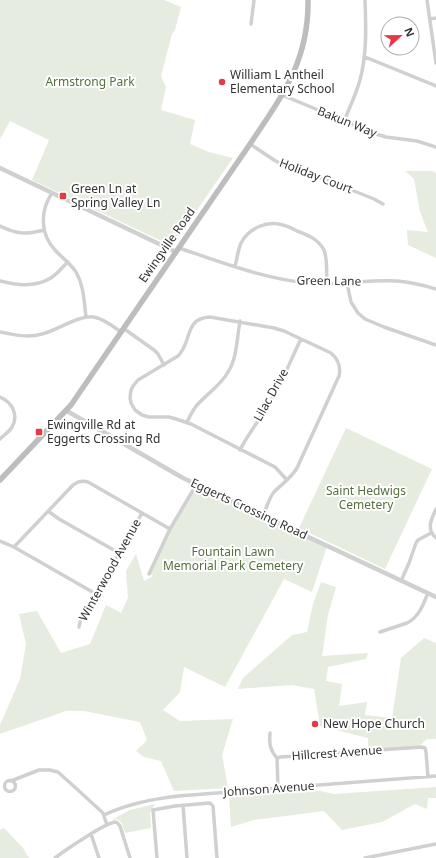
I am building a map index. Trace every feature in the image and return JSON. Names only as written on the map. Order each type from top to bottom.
[{"type":"main road","name":"Ewingville Road","points":[[0,480],[67,411],[282,96],[294,74],[302,50],[306,30],[308,0]]},
{"type":"street","points":[[251,24],[254,0]]},
{"type":"street","points":[[344,121],[358,87],[363,69],[366,44],[365,0]]},
{"type":"street","points":[[427,0],[436,63]]},
{"type":"street","points":[[430,19],[436,18]]},
{"type":"street","points":[[365,57],[436,86]]},
{"type":"street","name":"Bakun Way","points":[[282,96],[376,134],[386,137],[417,141],[436,147]]},
{"type":"street","name":"Holiday Court","points":[[250,144],[283,165],[339,185],[383,204]]},
{"type":"street","name":"Green Lane","points":[[0,168],[177,250],[266,276],[310,283],[327,284],[397,281],[419,284],[436,289]]},
{"type":"street","points":[[52,193],[44,209],[44,230],[52,246],[68,262],[76,273],[81,286],[86,317]]},
{"type":"street","points":[[235,266],[239,248],[243,239],[251,231],[261,225],[277,223],[310,236],[317,241],[323,249],[326,259],[327,284]]},
{"type":"street","points":[[0,226],[11,231],[24,234],[44,230]]},
{"type":"street","points":[[0,281],[28,284],[44,281],[54,276],[68,262]]},
{"type":"street","points":[[347,283],[351,302],[365,319],[436,345]]},
{"type":"street","points":[[263,516],[272,496],[294,473],[297,468],[339,376],[339,363],[330,353],[274,328],[240,321],[210,317],[201,318],[191,326],[181,354],[138,380],[133,386],[130,398],[131,403],[138,413],[147,416],[169,417],[187,422],[275,468],[287,480]]},
{"type":"street","points":[[0,332],[19,336],[34,336],[48,333],[82,318],[99,318],[154,350],[164,365]]},
{"type":"street","points":[[187,422],[198,404],[228,372],[233,360],[240,321]]},
{"type":"street","name":"Lilac Drive","points":[[240,450],[246,437],[275,394],[300,339]]},
{"type":"street","points":[[0,397],[10,404],[15,416],[14,424],[0,439]]},
{"type":"street","name":"Eggerts Crossing Road","points":[[67,411],[169,471],[196,485],[436,597]]},
{"type":"street","points":[[14,547],[73,485],[82,481],[88,482],[170,529]]},
{"type":"street","points":[[149,574],[170,529],[196,485]]},
{"type":"street","points":[[436,509],[430,523],[432,533],[436,538]]},
{"type":"street","points":[[48,511],[59,519],[119,553]]},
{"type":"street","name":"Winterwood Avenue","points":[[79,627],[80,622],[142,513]]},
{"type":"street","points":[[401,581],[416,543],[418,540],[432,533]]},
{"type":"street","points":[[0,541],[14,547],[96,594]]},
{"type":"street","points":[[380,632],[411,621],[418,614],[428,593]]},
{"type":"street","name":"Hillcrest Avenue","points":[[270,733],[271,747],[277,758],[421,747],[425,748],[428,777]]},
{"type":"street","points":[[277,758],[278,788]]},
{"type":"street","points":[[11,781],[39,770],[50,770],[61,774],[103,812],[107,825]]},
{"type":"street","name":"Johnson Avenue","points":[[104,815],[156,798],[436,776]]},
{"type":"street","points":[[157,858],[153,810],[183,805],[210,803],[212,805],[217,858]]},
{"type":"street","points":[[183,805],[187,858]]},
{"type":"street","points":[[55,858],[91,834],[115,822],[120,826],[130,858]]},
{"type":"street","points":[[91,834],[99,858]]},
{"type":"street","points":[[365,858],[436,844]]},
{"type":"green space","name":"Armstrong Park","points":[[0,0],[164,0],[181,7],[161,76],[166,87],[161,110],[195,120],[190,144],[209,152],[233,158],[174,243],[168,244],[32,180],[49,140],[10,121],[0,139]]},
{"type":"green space","points":[[405,171],[432,171],[436,173],[436,258],[408,245],[407,230],[428,232],[420,212],[414,179]]},
{"type":"green space","name":"Saint Hedwigs Cemetery","points":[[346,428],[432,469],[385,569],[299,528]]},
{"type":"green space","name":"Fountain Lawn Memorial Park Cemetery","points":[[196,485],[327,546],[312,592],[284,579],[225,687],[184,667],[180,692],[163,710],[180,721],[233,719],[222,755],[228,788],[174,791],[161,761],[144,757],[136,751],[147,740],[140,722],[84,711],[66,711],[0,734],[0,725],[20,679],[26,644],[19,614],[37,611],[61,653],[90,644],[106,605],[121,613],[128,598],[126,571],[136,554],[144,581],[153,576],[149,574],[170,529]]},
{"type":"green space","points":[[321,582],[336,587],[328,615],[322,656],[368,653],[366,659],[328,667],[326,681],[342,684],[339,706],[367,702],[365,715],[392,718],[401,658],[424,638],[436,643],[436,739],[427,739],[416,749],[368,751],[368,738],[320,726],[314,689],[292,685],[238,689],[243,678],[292,635],[307,632],[313,604]]},
{"type":"green space","points":[[436,787],[436,798],[428,798],[427,809],[415,804],[382,822],[342,830],[324,811],[254,820],[231,827],[229,796],[320,791],[334,794]]},
{"type":"green space","points":[[155,804],[150,813],[151,828],[125,833],[122,823],[116,819],[111,820],[130,810]]},
{"type":"green space","points":[[4,828],[23,848],[29,858],[0,858],[0,830]]},
{"type":"place","name":"William L Antheil Elementary School","points":[[222,82]]},
{"type":"place","name":"Green Ln at Spring Valley Ln","points":[[63,196]]},
{"type":"place","name":"Ewingville Rd at Eggerts Crossing Rd","points":[[39,432]]},
{"type":"place","name":"New Hope Church","points":[[315,724]]}]
